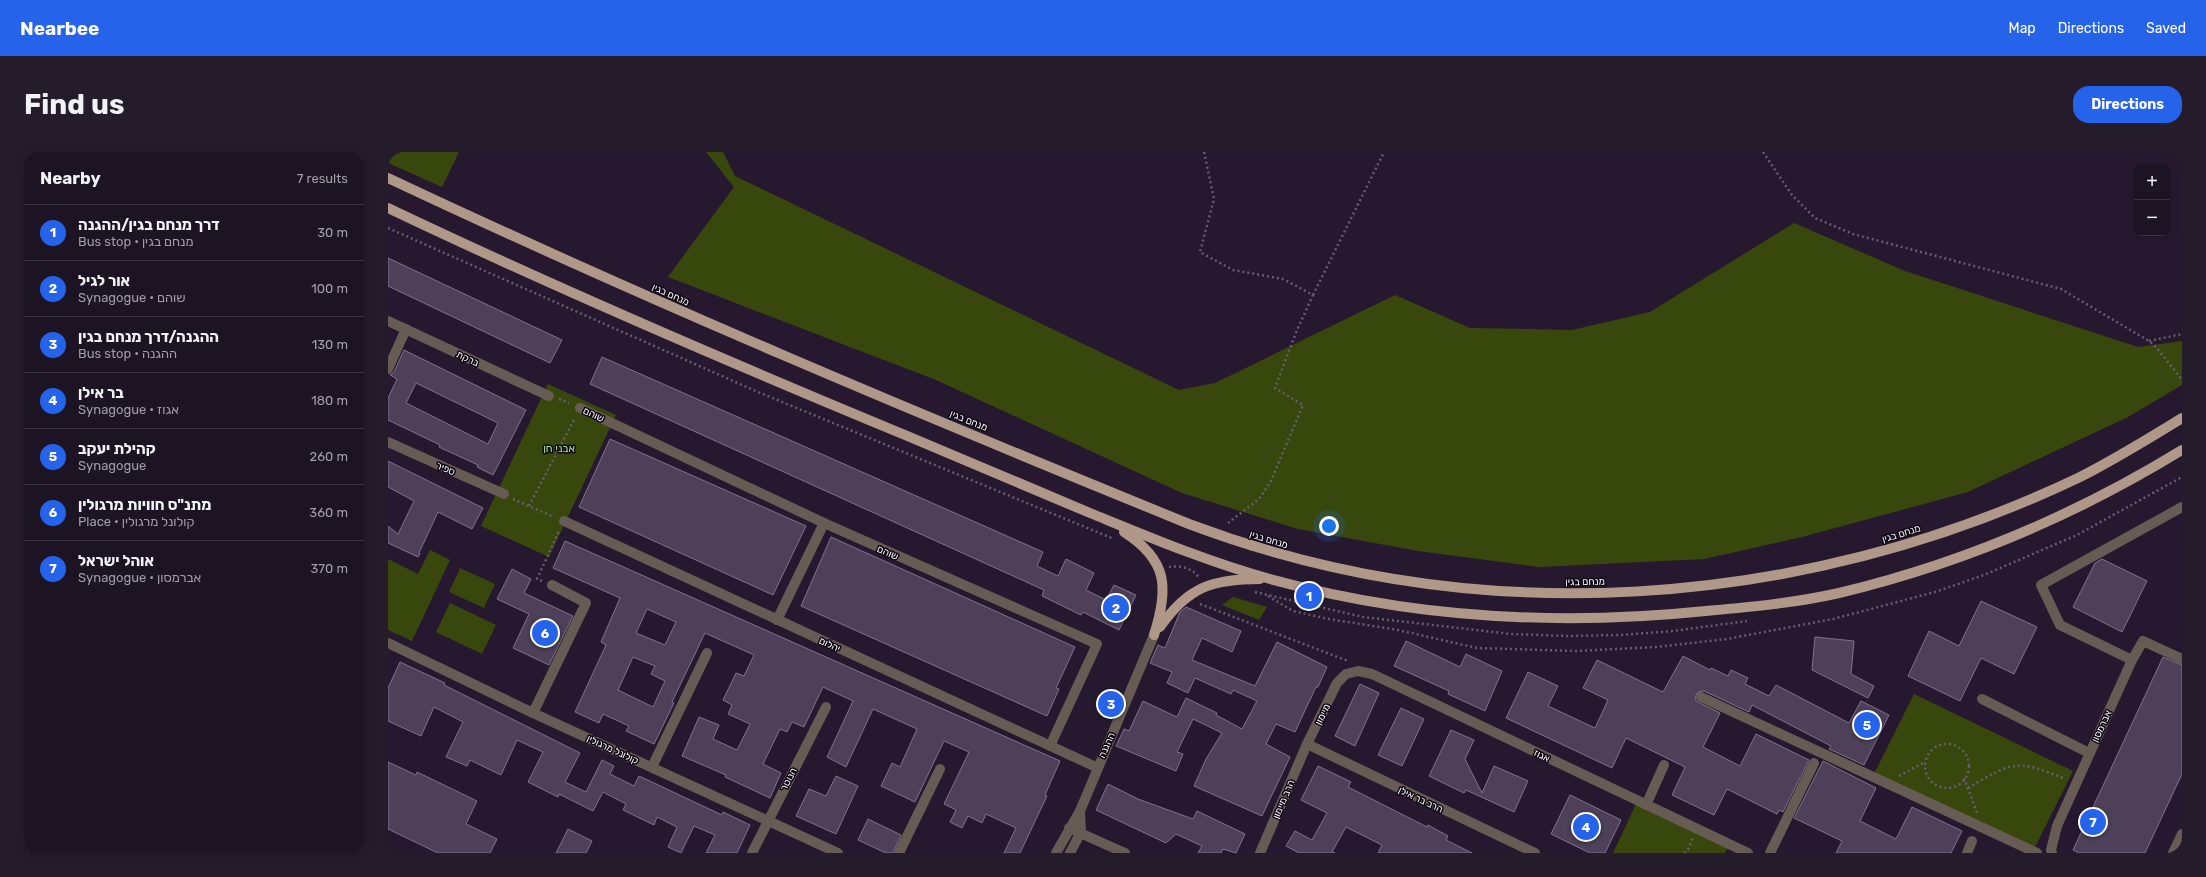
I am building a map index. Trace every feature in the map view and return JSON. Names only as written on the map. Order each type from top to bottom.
[{"type":"main road","name":"מנחם בגין","points":[[388,178],[490,226],[771,352],[1215,534],[1294,558],[1353,572],[1394,579],[1502,591],[1548,594],[1628,592],[1728,583],[1786,574],[1909,544],[1954,528],[2078,478],[2114,460],[2182,418]]},
{"type":"main road","points":[[388,208],[665,335],[1195,556],[1271,579],[1368,601],[1507,618],[1559,620],[1640,618],[1786,602],[1835,593],[1886,580],[1973,551],[2087,504],[2182,450]]},
{"type":"main road","points":[[1100,517],[1143,545],[1151,554],[1159,569],[1162,580],[1162,608],[1154,635]]},
{"type":"main road","points":[[1154,635],[1171,611],[1184,598],[1205,586],[1246,579],[1271,579]]},
{"type":"street","name":"ברקת","points":[[388,321],[549,396]]},
{"type":"street","points":[[388,369],[406,329]]},
{"type":"street","name":"שוהם","points":[[580,408],[824,524],[1097,644],[1050,746]]},
{"type":"street","name":"ספיר","points":[[388,442],[504,494]]},
{"type":"street","points":[[2132,660],[2060,625],[2041,585],[2182,507]]},
{"type":"street","name":"יהלום","points":[[564,521],[1096,767]]},
{"type":"street","points":[[777,620],[824,524]]},
{"type":"street","points":[[533,713],[586,603],[552,586]]},
{"type":"street","name":"ההגנה","points":[[1056,853],[1080,810],[1096,767],[1154,635]]},
{"type":"street","name":"אברמסון","points":[[2052,853],[2050,850],[2057,826],[2089,752],[2132,660],[2143,641],[2182,659]]},
{"type":"street","name":"קולונל מרגולין","points":[[388,643],[533,713],[838,853]]},
{"type":"street","points":[[652,767],[707,653]]},
{"type":"street","name":"מיימון","points":[[1307,744],[1337,683],[1346,674],[1358,671]]},
{"type":"street","name":"אגוז","points":[[1358,671],[1372,674],[1748,853]]},
{"type":"street","points":[[1701,697],[2037,853]]},
{"type":"street","points":[[1982,699],[2089,752]]},
{"type":"street","name":"הנוטר","points":[[752,853],[767,820],[826,707]]},
{"type":"street","name":"הרב מיימון","points":[[1260,853],[1307,744]]},
{"type":"street","name":"הרב בר אילן","points":[[1307,744],[1535,853]]},
{"type":"street","points":[[1770,853],[1814,763]]},
{"type":"street","points":[[1646,805],[1664,766]]},
{"type":"street","points":[[899,853],[940,769]]},
{"type":"street","name":"ההגנה","points":[[1080,810],[1081,832]]},
{"type":"street","points":[[1069,828],[1081,832],[1125,853]]},
{"type":"street","points":[[1070,853],[1081,832]]},
{"type":"street","points":[[2173,853],[2182,834]]},
{"type":"street","points":[[1968,853],[1972,841]]},
{"type":"path","points":[[1204,152],[1214,199],[1200,252],[1233,270],[1283,279],[1312,295]]},
{"type":"path","points":[[1215,534],[1259,499],[1270,483],[1303,405],[1276,388],[1297,330],[1312,295],[1384,152]]},
{"type":"path","points":[[1763,152],[1792,195],[1815,218],[1853,234],[2061,289],[2149,341],[2157,348],[2182,380]]},
{"type":"path","points":[[388,228],[758,392],[1120,541]]},
{"type":"path","points":[[2149,341],[2182,334]]},
{"type":"path","points":[[529,506],[580,408],[549,396]]},
{"type":"path","points":[[2008,563],[2077,535],[2182,477]]},
{"type":"path","points":[[504,494],[564,521],[537,579],[552,586]]},
{"type":"path","points":[[1159,569],[1178,565],[1196,572],[1205,586]]},
{"type":"path","points":[[1249,592],[1363,617],[1511,634],[1568,636],[1621,635],[1673,631],[1751,620]]},
{"type":"path","points":[[1184,598],[1348,661],[1358,671]]},
{"type":"path","points":[[1886,783],[1925,762],[1932,750],[1938,746],[1952,745],[1958,748],[1967,758],[1968,772],[1964,778],[1953,787],[1938,786],[1928,776],[1925,762]]},
{"type":"path","points":[[1968,788],[2000,768],[2011,766],[2037,767],[2076,784]]},
{"type":"path","points":[[1964,778],[1983,828]]},
{"type":"path","points":[[1684,853],[1688,849],[1697,829]]},
{"type":"green space","points":[[388,152],[459,152],[442,187],[388,163]]},
{"type":"green space","points":[[706,152],[723,152],[735,176],[1179,390],[1215,383],[1395,295],[1470,328],[1572,330],[1650,312],[1794,223],[1905,271],[2138,347],[2182,341],[2182,385],[2128,417],[1968,492],[1802,537],[1704,559],[1540,567],[1418,551],[1298,529],[1182,493],[936,380],[668,277],[734,187]]},
{"type":"green space","points":[[548,384],[616,415],[549,557],[481,526]]},
{"type":"green space","points":[[430,550],[450,560],[412,641],[388,630],[388,559],[418,574]]},
{"type":"green space","points":[[460,568],[495,584],[484,608],[449,592]]},
{"type":"green space","points":[[1233,597],[1267,607],[1259,620],[1222,605]]},
{"type":"green space","points":[[450,603],[496,625],[482,654],[436,632]]},
{"type":"green space","points":[[1914,694],[2073,771],[2032,853],[1872,778]]},
{"type":"green space","points":[[1636,804],[1728,847],[1725,853],[1613,853]]},
{"type":"building","points":[[388,258],[562,340],[550,363],[388,286]]},
{"type":"building","points":[[404,350],[526,410],[493,475],[477,467],[478,465],[439,447],[440,445],[388,420],[388,398],[397,379],[390,375],[394,372]],"holes":[[[416,383],[498,423],[488,444],[406,403]]]},
{"type":"building","points":[[602,357],[1043,552],[1037,566],[1058,576],[1066,559],[1094,573],[1086,590],[1106,600],[1114,585],[1136,595],[1119,630],[1083,612],[1081,615],[1042,596],[1044,590],[590,384]]},
{"type":"building","points":[[610,439],[806,526],[773,595],[579,507]]},
{"type":"building","points":[[388,461],[483,508],[472,529],[438,512],[418,557],[388,543],[388,526],[398,534],[414,501],[388,487]]},
{"type":"building","points":[[831,537],[1075,647],[1056,688],[1059,689],[1047,716],[801,606]]},
{"type":"building","points":[[565,541],[1060,761],[1045,795],[1047,796],[1020,853],[1004,853],[1016,828],[986,814],[982,823],[968,816],[962,828],[950,822],[956,810],[944,804],[969,752],[944,741],[915,802],[881,786],[892,763],[900,767],[917,729],[873,709],[846,767],[827,757],[853,701],[823,687],[804,727],[792,722],[787,732],[780,729],[763,764],[781,773],[770,798],[725,777],[726,775],[682,756],[699,717],[719,725],[713,739],[737,750],[750,724],[728,714],[732,705],[723,700],[736,673],[744,676],[754,655],[705,633],[654,744],[626,731],[629,726],[603,714],[599,723],[575,712],[606,645],[601,642],[620,598],[553,568]],"holes":[[[647,609],[676,622],[665,645],[636,633]],[[633,657],[655,666],[651,674],[665,681],[653,707],[618,690]]]},
{"type":"building","points":[[2102,559],[2147,581],[2122,632],[2073,607],[2095,563]]},
{"type":"building","points":[[512,569],[531,579],[524,593],[573,616],[549,665],[513,648],[529,614],[497,599]]},
{"type":"building","points":[[1981,601],[2037,627],[2014,674],[1981,658],[1960,701],[1908,676],[1929,631],[1959,646]]},
{"type":"building","points":[[1186,607],[1241,631],[1232,652],[1202,638],[1192,660],[1255,686],[1277,642],[1327,667],[1295,732],[1276,724],[1266,744],[1290,757],[1262,816],[1194,786],[1206,759],[1222,733],[1193,719],[1177,752],[1183,754],[1176,771],[1116,746],[1124,729],[1129,731],[1143,701],[1177,717],[1186,698],[1217,713],[1216,715],[1242,729],[1257,701],[1233,690],[1231,694],[1195,678],[1188,693],[1167,683],[1172,672],[1150,663],[1158,645],[1165,648],[1180,612]]},
{"type":"building","points":[[1815,637],[1854,641],[1851,674],[1874,686],[1868,698],[1812,670]]},
{"type":"building","points":[[1406,641],[1460,667],[1466,654],[1502,671],[1485,711],[1448,694],[1449,691],[1394,666]]},
{"type":"building","points":[[1683,656],[1710,670],[1711,668],[1728,676],[1731,670],[1748,678],[1745,684],[1769,696],[1776,685],[1849,723],[1861,701],[1889,715],[1864,765],[1829,749],[1831,746],[1752,705],[1749,712],[1704,691],[1698,692],[1695,697],[1696,701],[1720,713],[1703,747],[1740,766],[1756,734],[1809,760],[1783,812],[1779,810],[1777,814],[1727,789],[1714,815],[1672,795],[1685,767],[1626,738],[1612,768],[1506,718],[1528,672],[1558,686],[1548,706],[1595,728],[1608,700],[1583,688],[1597,660],[1663,692]]},
{"type":"building","points":[[2163,657],[2182,665],[2182,774],[2145,853],[2079,853],[2073,850]]},
{"type":"building","points":[[400,662],[445,683],[444,685],[580,753],[565,782],[586,792],[602,760],[614,766],[610,774],[634,786],[639,776],[722,815],[723,812],[750,825],[737,853],[706,853],[715,835],[694,826],[681,853],[668,847],[677,827],[657,817],[654,825],[623,810],[626,804],[603,792],[593,811],[559,794],[558,797],[528,782],[543,752],[517,740],[501,775],[470,760],[467,766],[446,757],[463,722],[434,707],[421,736],[388,721],[388,688]]},
{"type":"building","points":[[1360,684],[1379,693],[1355,746],[1335,736]]},
{"type":"building","points":[[1401,708],[1424,719],[1402,766],[1378,755]]},
{"type":"building","points":[[1451,730],[1474,740],[1465,759],[1482,793],[1494,766],[1528,781],[1514,812],[1466,790],[1464,793],[1429,776]]},
{"type":"building","points":[[1823,761],[1876,788],[1860,821],[1896,839],[1912,807],[1962,831],[1951,853],[1836,853],[1842,841],[1794,818]]},
{"type":"building","points":[[388,762],[416,775],[417,772],[477,801],[466,824],[497,839],[490,853],[438,853],[388,829]]},
{"type":"building","points":[[1318,766],[1351,782],[1348,787],[1427,827],[1428,825],[1448,836],[1446,840],[1472,853],[1378,853],[1382,845],[1346,827],[1332,852],[1335,853],[1299,853],[1286,846],[1295,831],[1312,840],[1327,813],[1301,800]]},
{"type":"building","points":[[836,776],[858,786],[836,834],[796,816],[809,789],[826,796]]},
{"type":"building","points":[[1108,784],[1138,799],[1193,819],[1197,811],[1245,834],[1236,853],[1223,849],[1221,853],[1198,853],[1202,846],[1176,834],[1166,843],[1096,810]]},
{"type":"building","points":[[1570,795],[1621,820],[1605,853],[1590,853],[1551,834]]},
{"type":"building","points":[[868,819],[901,835],[893,853],[886,853],[858,840]]},
{"type":"building","points":[[568,829],[592,841],[586,853],[556,853]]},
{"type":"place","name":"דרך מנחם בגין/ההגנה","points":[[1309,596]]},
{"type":"place","name":"אור לגיל","points":[[1116,608]]},
{"type":"place","name":"מתנ\"ס חוויות מרגולין","points":[[545,633]]},
{"type":"place","name":"ההגנה/דרך מנחם בגין","points":[[1111,704]]},
{"type":"place","name":"קהילת יעקב","points":[[1867,725]]},
{"type":"place","name":"אוהל ישראל","points":[[2093,822]]},
{"type":"place","name":"בר אילן","points":[[1586,827]]},
{"type":"district","name":"אבני חן","points":[[559,448]]}]
